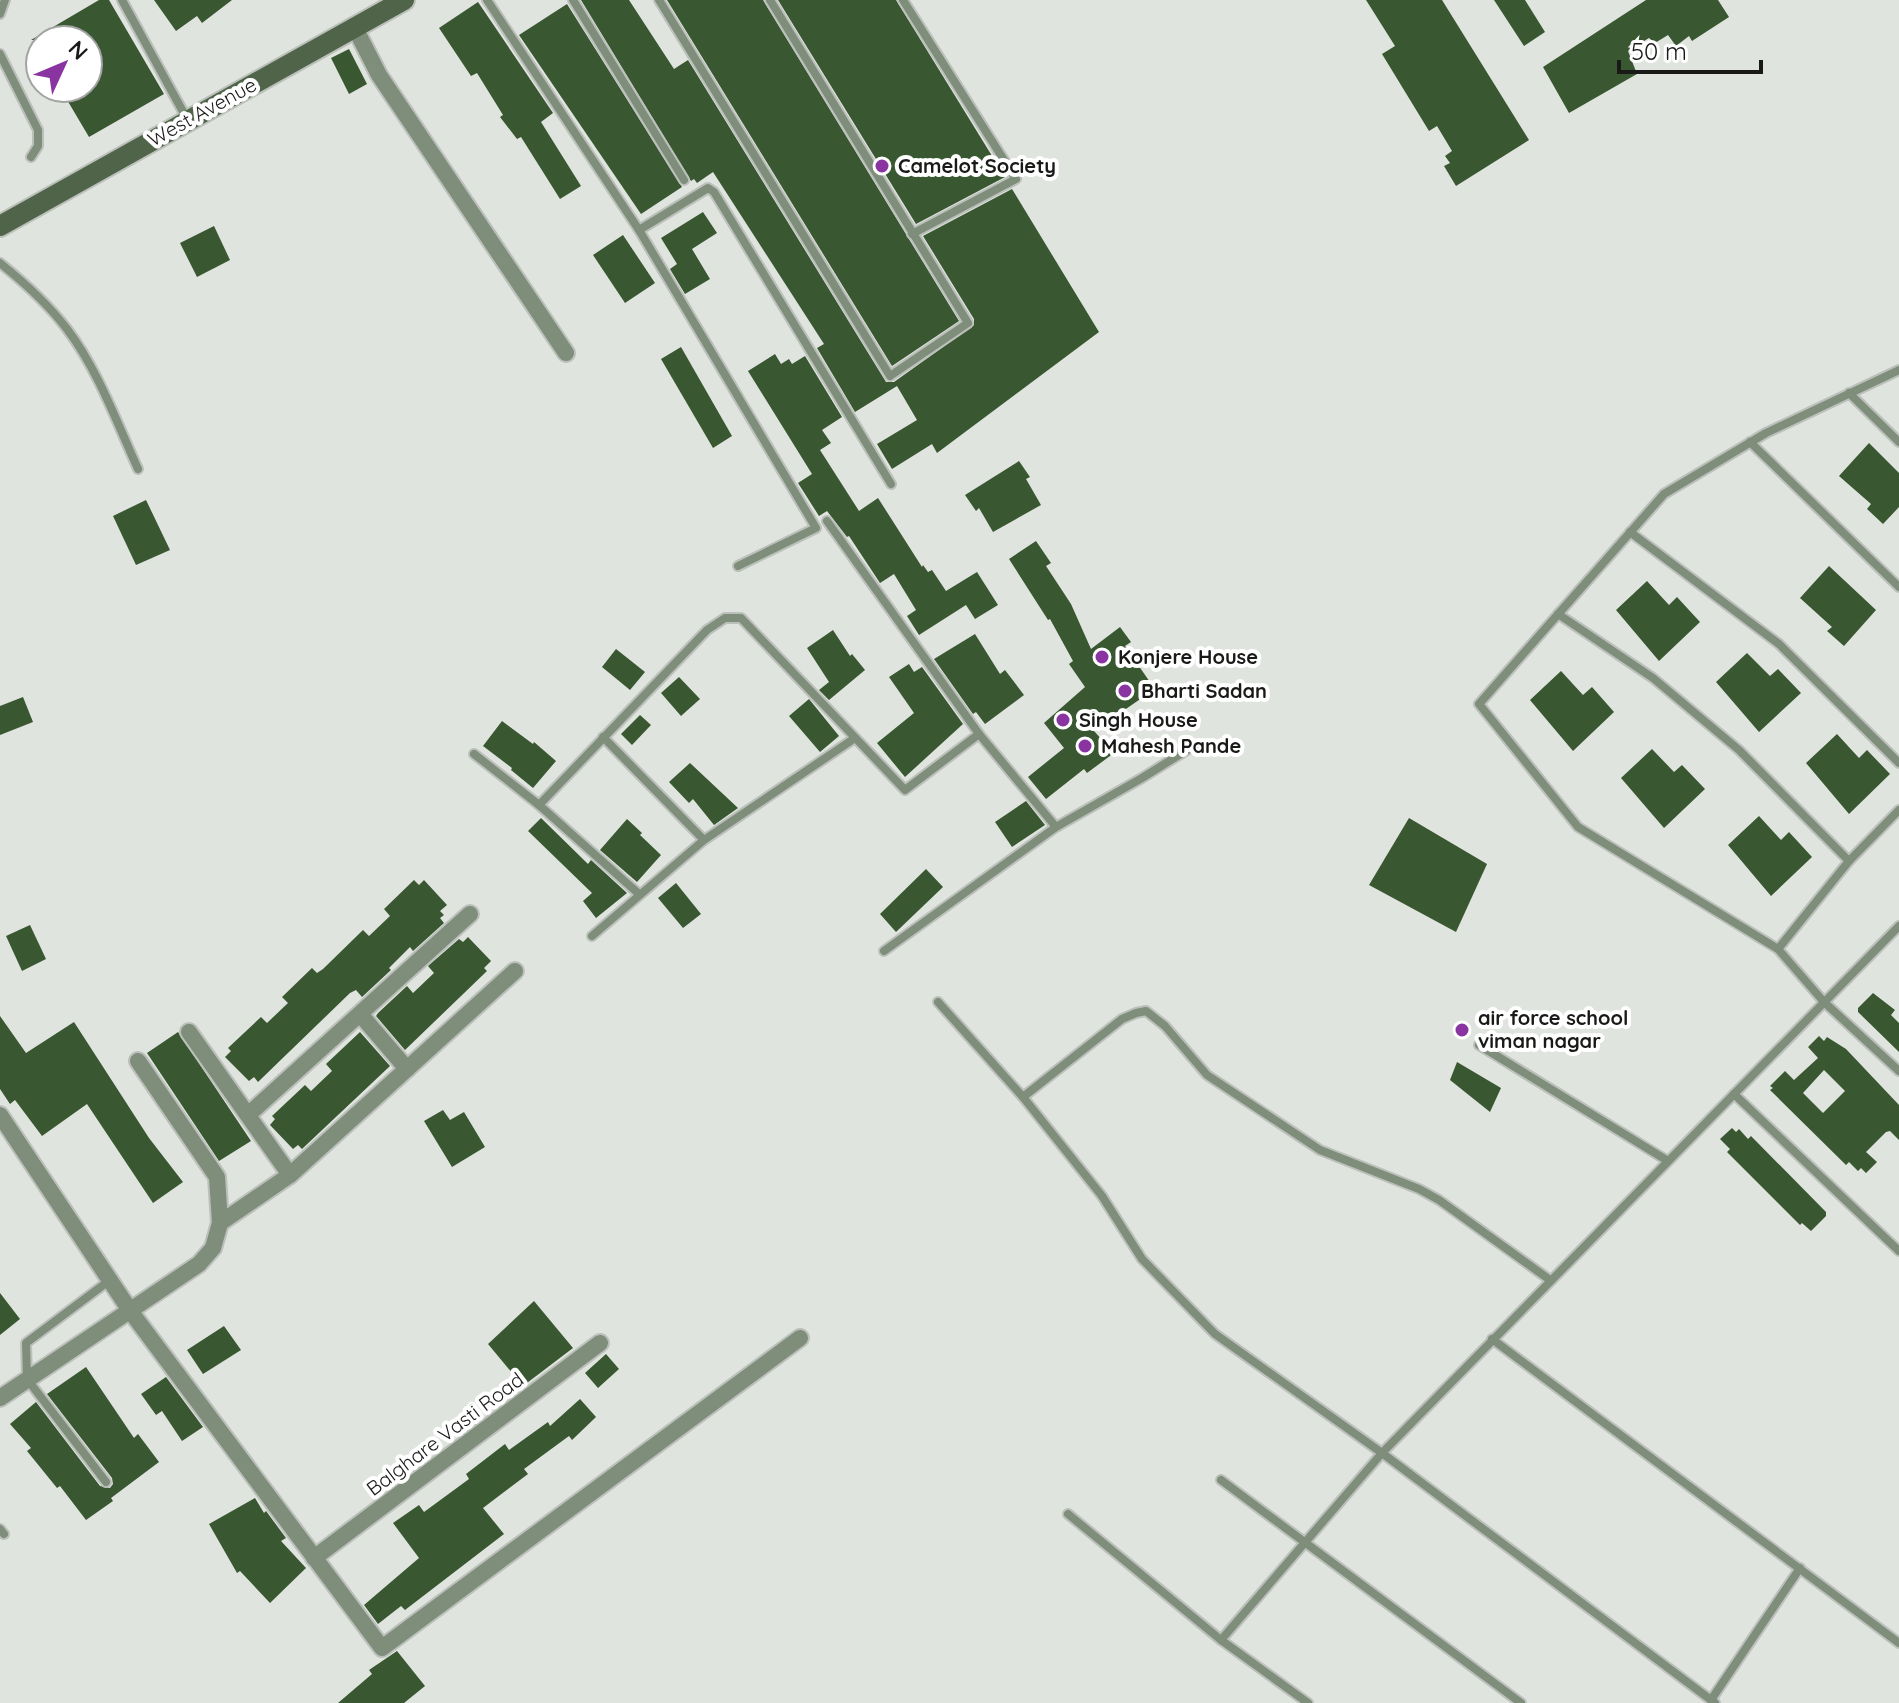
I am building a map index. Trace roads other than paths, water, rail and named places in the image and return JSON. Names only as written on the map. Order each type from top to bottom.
[{"type":"street","name":"West Avenue","points":[[0,226],[404,0]]},
{"type":"street","points":[[354,26],[379,75],[566,353]]},
{"type":"street","points":[[248,1115],[470,914]]},
{"type":"street","points":[[220,1223],[290,1175],[515,971]]},
{"type":"street","points":[[360,1014],[407,1069]]},
{"type":"street","points":[[189,1032],[290,1175]]},
{"type":"street","points":[[0,1398],[131,1312],[199,1264],[213,1248],[220,1223],[217,1177],[138,1061]]},
{"type":"street","points":[[0,1115],[131,1312],[382,1648],[800,1338]]},
{"type":"street","name":"Balghare Vasti Road","points":[[314,1558],[600,1343]]},
{"type":"lane","points":[[0,14],[5,0]]},
{"type":"lane","points":[[122,0],[188,119]]},
{"type":"lane","points":[[487,0],[639,230],[816,528],[738,566]]},
{"type":"lane","points":[[573,0],[684,180]]},
{"type":"lane","points":[[659,0],[890,376],[968,323],[770,0]]},
{"type":"lane","points":[[903,0],[1016,179],[912,234]]},
{"type":"lane","points":[[0,54],[38,130],[38,146],[31,157]]},
{"type":"lane","points":[[639,230],[708,188],[714,192],[891,484]]},
{"type":"lane","points":[[0,263],[33,290],[68,330],[99,384],[138,469]]},
{"type":"lane","points":[[1899,370],[1750,442],[1664,494],[1479,704],[1578,827],[1778,949],[1824,1002],[1899,1071]]},
{"type":"lane","points":[[1849,393],[1899,442]]},
{"type":"lane","points":[[1750,442],[1899,587]]},
{"type":"lane","points":[[827,521],[979,734],[1056,827]]},
{"type":"lane","points":[[1630,532],[1779,644],[1899,763]]},
{"type":"lane","points":[[1558,614],[1653,678],[1739,750],[1849,861]]},
{"type":"lane","points":[[539,805],[707,630],[725,618],[741,618],[905,790],[979,734]]},
{"type":"lane","points":[[603,737],[704,840]]},
{"type":"lane","points":[[592,936],[704,840],[855,738]]},
{"type":"lane","points":[[884,951],[1056,827],[1195,745]]},
{"type":"lane","points":[[474,754],[539,805],[639,894]]},
{"type":"lane","points":[[1778,949],[1849,861],[1899,810]]},
{"type":"lane","points":[[1221,1640],[1382,1453],[1899,926]]},
{"type":"lane","points":[[938,1002],[1023,1097],[1102,1196],[1142,1259],[1215,1334],[1382,1453],[1713,1701],[1800,1568]]},
{"type":"lane","points":[[1023,1097],[1122,1019],[1146,1011],[1165,1026],[1207,1075],[1320,1150],[1439,1200],[1550,1280]]},
{"type":"lane","points":[[1479,1045],[1668,1161]]},
{"type":"lane","points":[[1734,1094],[1899,1251]]},
{"type":"lane","points":[[106,1482],[27,1379],[26,1343],[110,1280]]},
{"type":"lane","points":[[1492,1339],[1899,1643]]},
{"type":"lane","points":[[1221,1480],[1521,1703]]},
{"type":"lane","points":[[1068,1514],[1221,1640],[1308,1703]]},
{"type":"place","name":"Camelot Society","points":[[882,166]]},
{"type":"place","name":"Konjere House","points":[[1102,657]]},
{"type":"place","name":"Bharti Sadan","points":[[1125,691]]},
{"type":"place","name":"Singh House","points":[[1063,720]]},
{"type":"place","name":"Mahesh Pande","points":[[1085,746]]},
{"type":"place","name":"air force school viman nagar","points":[[1462,1030]]}]
